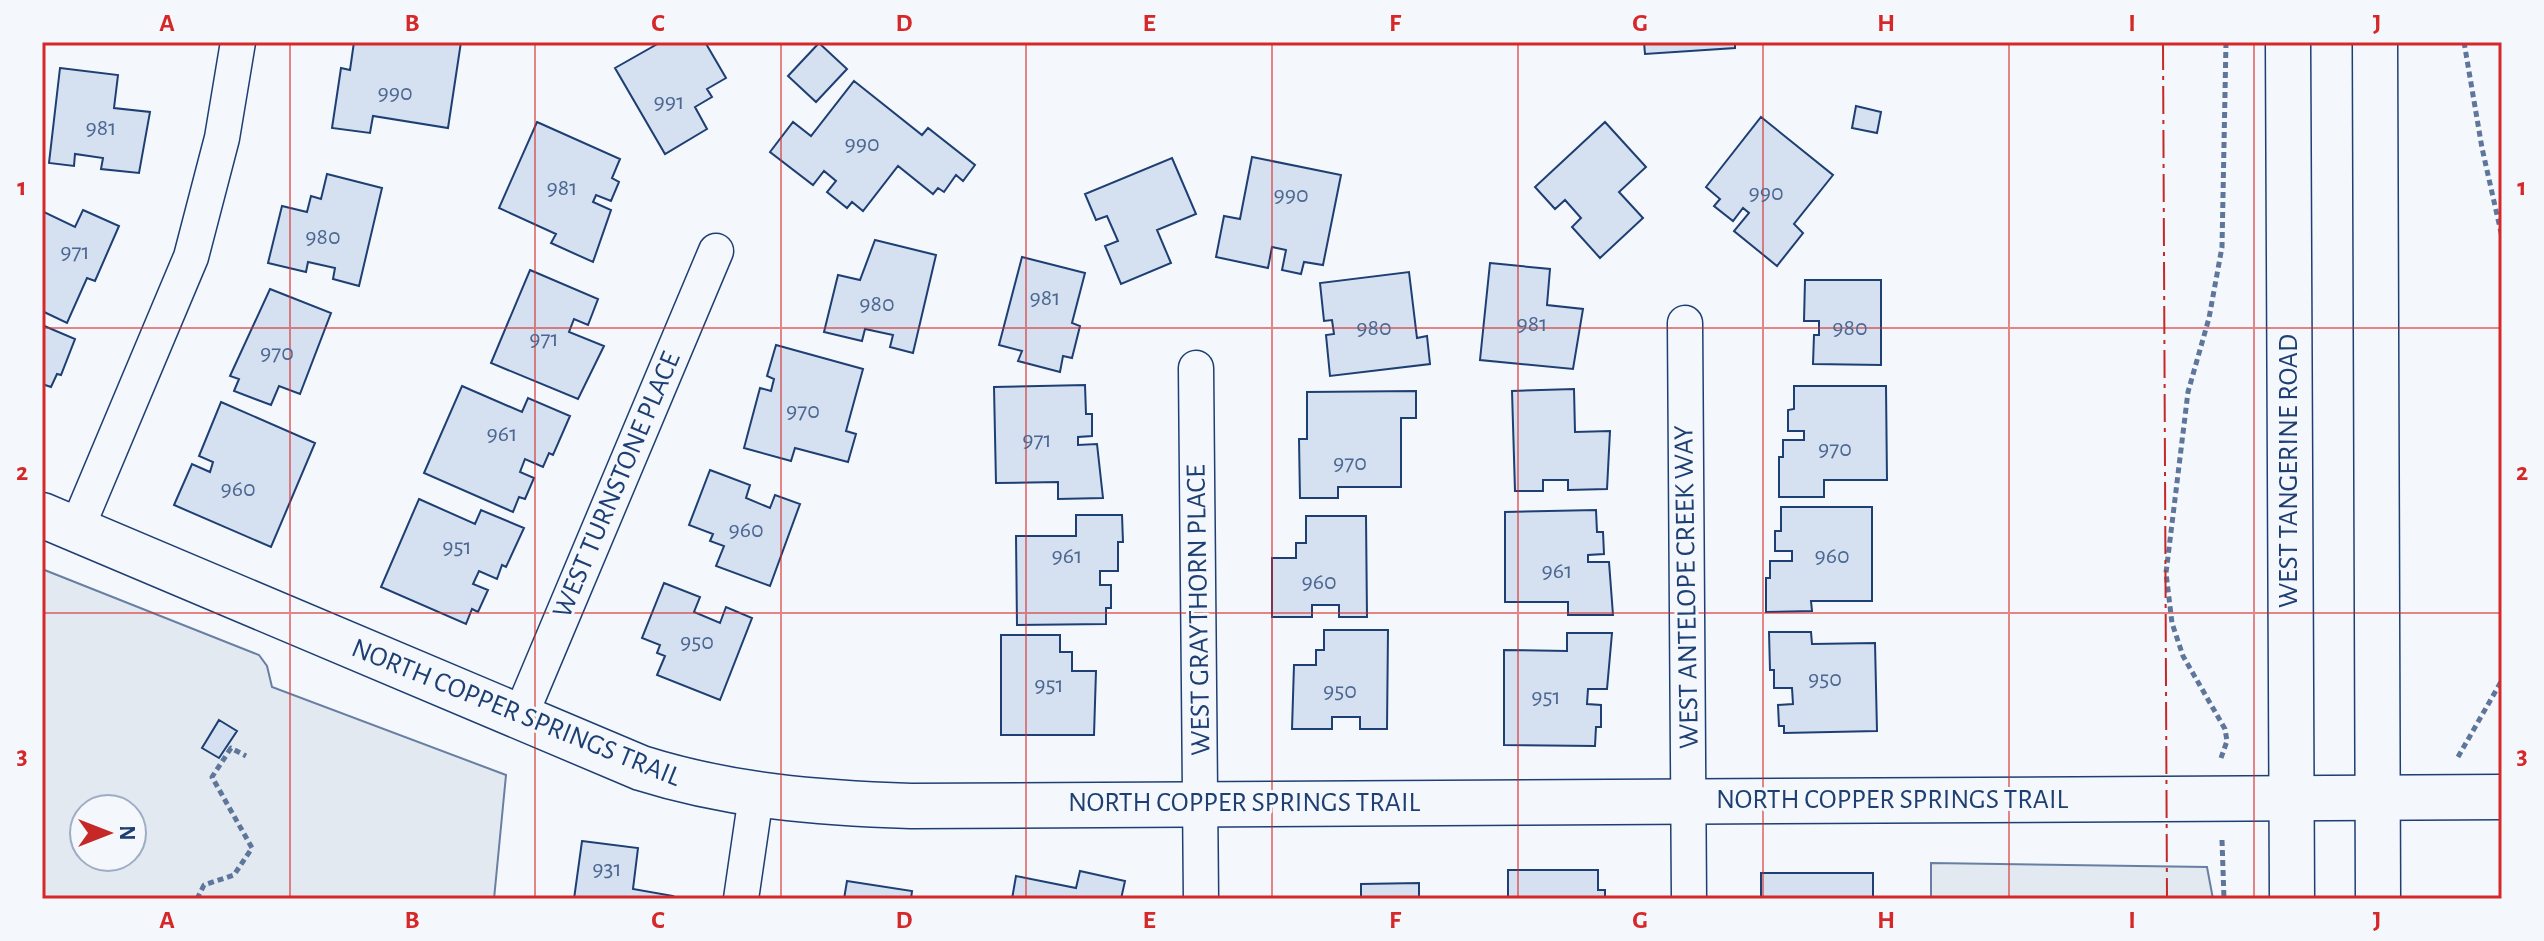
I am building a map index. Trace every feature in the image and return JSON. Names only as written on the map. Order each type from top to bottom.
[{"type":"street","points":[[59,522],[191,257],[222,138],[238,42]]},
{"type":"street","name":"WEST TANGERINE ROAD","points":[[2288,42],[2292,899]]},
{"type":"street","points":[[2375,42],[2378,899]]},
{"type":"street","name":"WEST TURNSTONE PLACE","points":[[519,719],[716,251]]},
{"type":"street","name":"WEST ANTELOPE CREEK WAY","points":[[1685,323],[1689,899]]},
{"type":"street","name":"WEST GRAYTHORN PLACE","points":[[1196,368],[1201,899]]},
{"type":"street","name":"NORTH COPPER SPRINGS TRAIL","points":[[59,522],[641,768],[680,781],[756,796],[911,806],[1201,801],[2502,797]]},
{"type":"street","points":[[741,899],[756,796]]},
{"type":"path","points":[[2224,899],[2221,798],[2225,729],[2183,656],[2172,623],[2166,573],[2186,404],[2217,285],[2222,247],[2226,42]]},
{"type":"path","points":[[2464,42],[2482,148],[2502,237]]},
{"type":"path","points":[[2437,797],[2502,680]]},
{"type":"path","points":[[197,899],[204,885],[234,875],[252,848],[212,777],[231,748],[246,756]]},
{"type":"shaded area","points":[[42,569],[259,655],[267,666],[272,687],[506,775],[494,899],[42,899]]},
{"type":"shaded area","points":[[1931,863],[2207,867],[2213,899],[1931,899]]},
{"type":"building","points":[[354,42],[461,42],[448,128],[373,116],[370,133],[332,128],[341,68],[350,70]]},
{"type":"building","points":[[661,42],[705,42],[726,78],[707,89],[712,97],[695,107],[707,129],[665,154],[615,68]]},
{"type":"building","points":[[1644,42],[1735,42],[1735,48],[1645,54]]},
{"type":"building","points":[[819,43],[847,69],[816,102],[788,76]]},
{"type":"building","points":[[60,68],[118,75],[114,108],[150,112],[139,173],[101,169],[103,158],[75,154],[74,166],[49,163]]},
{"type":"building","points":[[854,81],[922,135],[928,128],[975,165],[963,181],[956,175],[944,192],[938,188],[933,194],[898,166],[863,211],[852,202],[847,208],[827,192],[836,181],[824,171],[813,185],[770,152],[793,122],[811,136]]},
{"type":"building","points":[[1856,106],[1881,112],[1877,133],[1852,128]]},
{"type":"building","points":[[1761,117],[1833,175],[1794,224],[1803,233],[1777,266],[1734,231],[1749,213],[1743,208],[1733,221],[1714,206],[1720,199],[1706,187]]},
{"type":"building","points":[[537,122],[620,159],[612,178],[619,182],[611,201],[596,195],[593,202],[611,210],[593,262],[551,243],[556,234],[499,208]]},
{"type":"building","points":[[1605,122],[1646,167],[1619,192],[1643,218],[1600,258],[1572,227],[1581,218],[1565,200],[1555,209],[1535,187]]},
{"type":"building","points":[[1252,157],[1341,175],[1323,265],[1304,262],[1301,274],[1282,270],[1286,250],[1272,247],[1268,268],[1216,257],[1224,216],[1240,219]]},
{"type":"building","points":[[1172,158],[1196,214],[1157,230],[1171,263],[1121,284],[1105,246],[1118,241],[1107,216],[1096,220],[1085,194]]},
{"type":"building","points":[[327,174],[382,188],[359,286],[333,279],[335,268],[308,262],[306,272],[268,263],[282,206],[307,212],[311,196],[321,199]]},
{"type":"building","points":[[83,210],[119,226],[95,281],[87,278],[67,323],[42,311],[42,211],[75,227]]},
{"type":"building","points":[[875,240],[936,255],[913,353],[890,347],[893,335],[865,329],[862,341],[824,332],[838,275],[860,280]]},
{"type":"building","points":[[1022,257],[1085,273],[1072,323],[1080,326],[1072,358],[1063,356],[1060,372],[1018,361],[1022,351],[999,345]]},
{"type":"building","points":[[1490,263],[1550,269],[1547,305],[1583,309],[1573,369],[1480,360]]},
{"type":"building","points":[[530,270],[598,299],[588,325],[574,319],[569,332],[604,346],[578,399],[491,363]]},
{"type":"building","points":[[1409,272],[1417,338],[1427,336],[1430,364],[1330,376],[1326,335],[1334,334],[1332,320],[1324,321],[1320,283]]},
{"type":"building","points":[[1805,280],[1881,280],[1881,365],[1813,364],[1814,335],[1819,335],[1819,321],[1804,321]]},
{"type":"building","points":[[270,289],[331,313],[300,394],[279,386],[271,405],[234,391],[239,379],[230,376]]},
{"type":"building","points":[[42,325],[75,339],[61,375],[57,374],[51,387],[42,384]]},
{"type":"building","points":[[776,345],[863,369],[846,431],[856,434],[848,462],[795,448],[791,461],[744,448],[760,388],[771,391],[774,379],[767,376]]},
{"type":"building","points":[[1085,385],[1086,414],[1092,414],[1092,436],[1078,437],[1078,445],[1097,444],[1103,498],[1058,499],[1058,482],[996,483],[994,387]]},
{"type":"building","points":[[462,386],[522,412],[528,398],[570,416],[553,455],[549,453],[543,467],[525,459],[520,472],[534,478],[525,499],[519,497],[513,512],[424,473]]},
{"type":"building","points":[[1794,386],[1886,386],[1887,480],[1824,480],[1824,497],[1779,497],[1779,457],[1783,457],[1783,440],[1804,440],[1804,431],[1788,431],[1788,410],[1794,409]]},
{"type":"building","points":[[1574,389],[1575,432],[1610,431],[1607,489],[1568,490],[1568,480],[1543,480],[1543,491],[1515,491],[1512,391]]},
{"type":"building","points":[[1416,391],[1416,418],[1401,418],[1401,487],[1338,487],[1338,498],[1300,498],[1299,439],[1307,439],[1307,392]]},
{"type":"building","points":[[221,402],[315,443],[271,547],[174,505],[192,464],[210,472],[213,462],[199,456]]},
{"type":"building","points":[[710,470],[750,485],[746,498],[770,508],[775,495],[800,504],[770,586],[716,566],[724,546],[710,541],[713,534],[689,525]]},
{"type":"building","points":[[419,499],[475,524],[481,510],[524,528],[497,579],[479,571],[473,584],[488,590],[478,612],[472,609],[466,624],[381,587]]},
{"type":"building","points":[[1781,507],[1872,507],[1872,601],[1811,601],[1812,611],[1766,612],[1766,578],[1770,578],[1770,561],[1792,561],[1792,551],[1775,551],[1775,531],[1781,531]]},
{"type":"building","points":[[1596,510],[1597,532],[1603,532],[1604,554],[1588,555],[1588,562],[1609,562],[1613,615],[1568,615],[1568,602],[1505,602],[1505,512]]},
{"type":"building","points":[[1076,515],[1122,515],[1123,542],[1118,542],[1118,571],[1100,571],[1100,585],[1111,585],[1111,608],[1106,608],[1106,624],[1017,625],[1016,536],[1076,536]]},
{"type":"building","points":[[1306,516],[1366,516],[1367,617],[1339,617],[1339,605],[1312,605],[1312,617],[1272,617],[1272,558],[1296,558],[1296,543],[1306,543]]},
{"type":"building","points":[[664,583],[700,597],[694,612],[720,623],[726,607],[752,618],[720,700],[657,675],[665,656],[657,653],[660,645],[642,638]]},
{"type":"building","points":[[1324,630],[1388,630],[1387,729],[1360,729],[1360,717],[1332,717],[1332,729],[1292,729],[1294,665],[1316,665],[1316,650],[1324,650]]},
{"type":"building","points":[[1769,632],[1811,632],[1812,644],[1875,643],[1877,731],[1784,733],[1784,726],[1779,726],[1778,705],[1793,704],[1792,688],[1774,688]]},
{"type":"building","points":[[1567,633],[1612,633],[1607,689],[1588,689],[1587,704],[1601,705],[1601,727],[1596,727],[1595,746],[1504,745],[1504,650],[1567,651]]},
{"type":"building","points":[[1001,635],[1060,635],[1060,652],[1072,652],[1072,671],[1096,671],[1094,735],[1001,735]]},
{"type":"building","points":[[219,720],[237,731],[219,758],[202,748]]},
{"type":"building","points":[[582,841],[638,848],[633,889],[673,896],[672,899],[574,899]]},
{"type":"building","points":[[1508,870],[1598,870],[1598,890],[1605,890],[1605,899],[1508,899]]},
{"type":"building","points":[[1080,871],[1125,881],[1121,899],[1012,899],[1016,876],[1076,888]]},
{"type":"building","points":[[1761,873],[1873,873],[1873,899],[1761,899]]},
{"type":"building","points":[[847,881],[912,891],[911,899],[844,899]]},
{"type":"building","points":[[1419,883],[1419,899],[1361,899],[1361,884]]},
{"type":"power","points":[[2163,42],[2167,899]]}]
